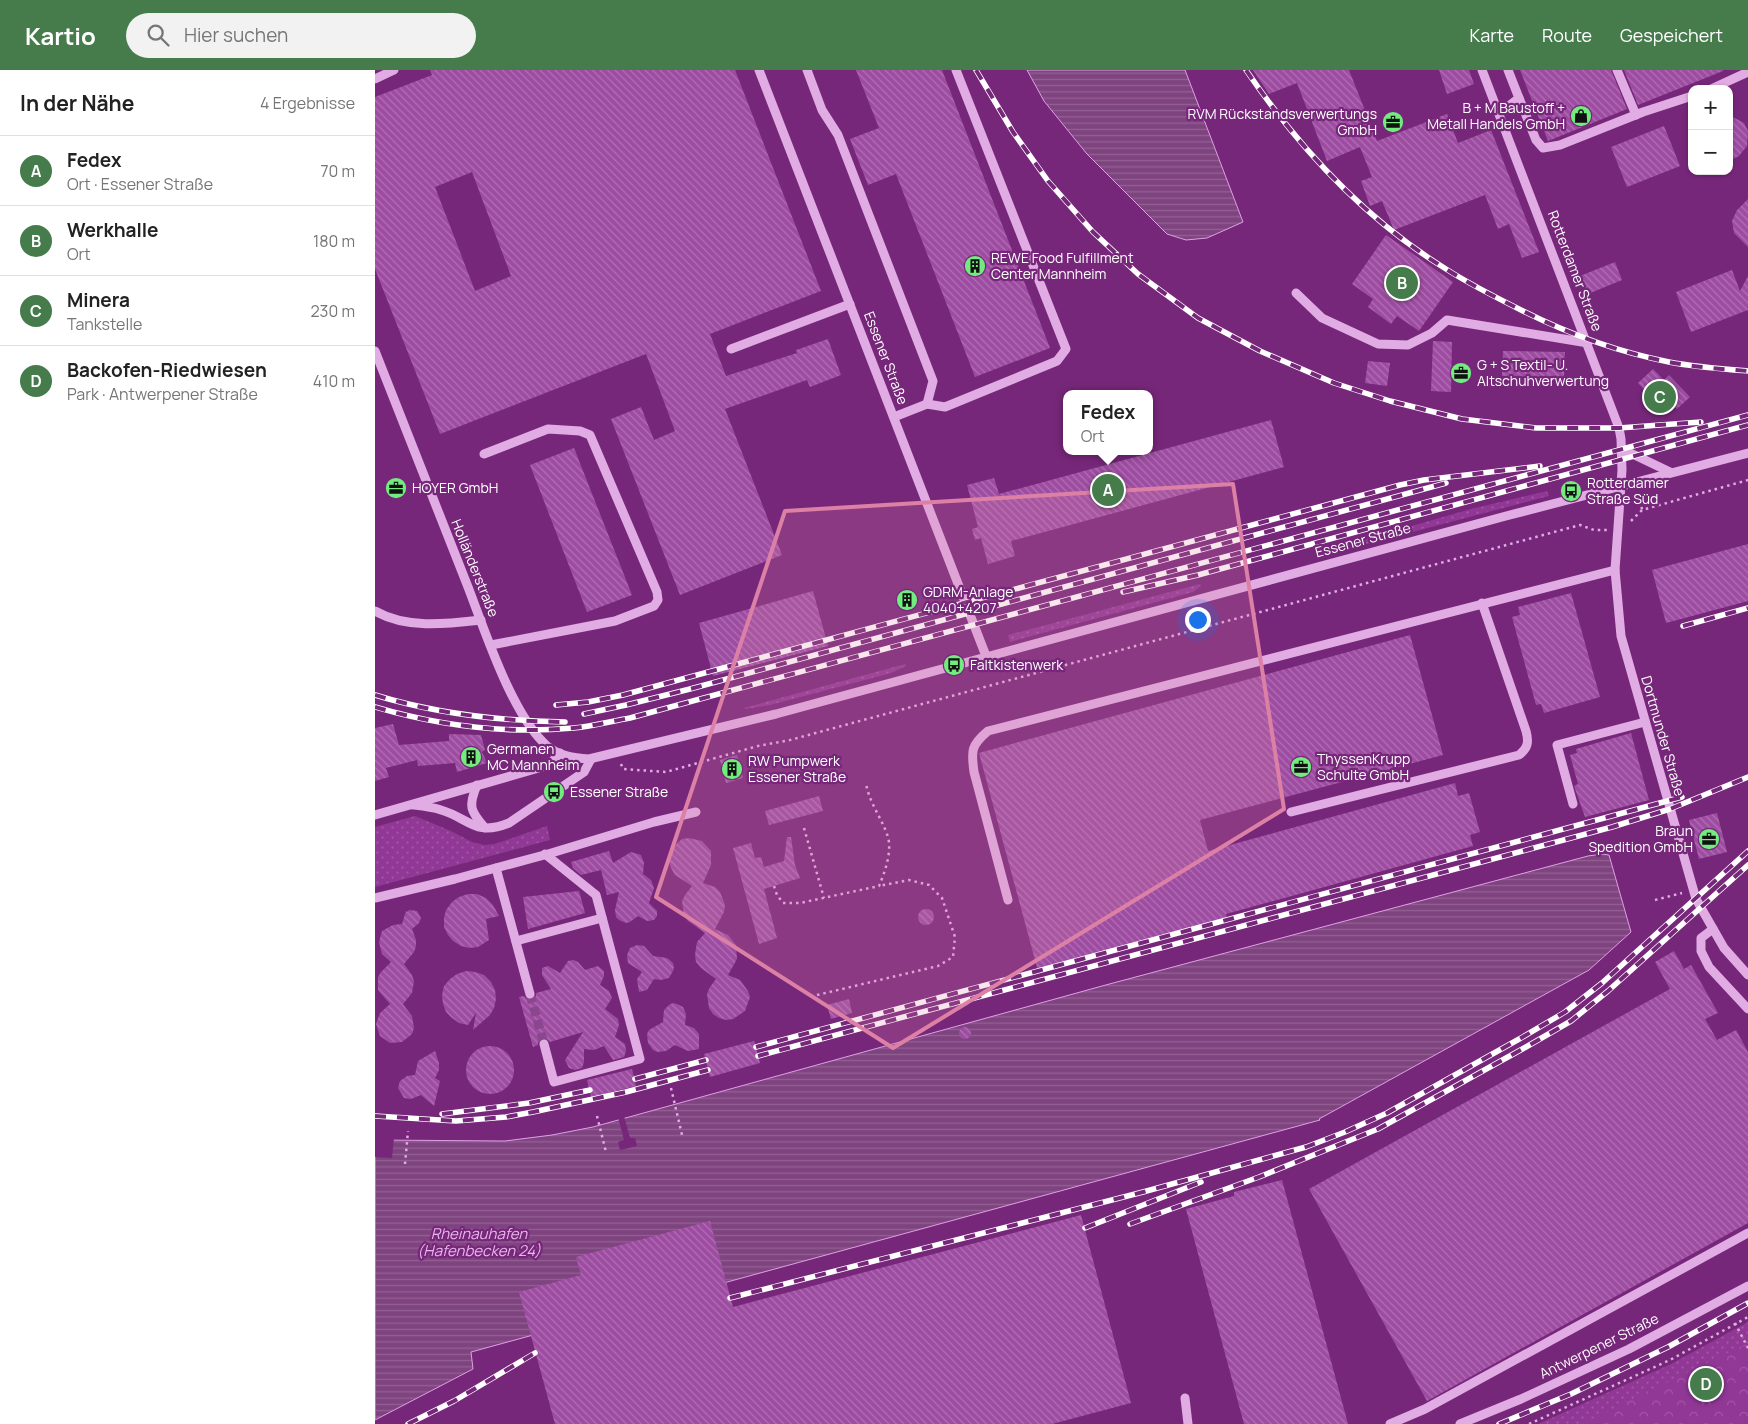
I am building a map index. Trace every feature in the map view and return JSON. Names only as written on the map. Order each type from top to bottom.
[{"type":"street","points":[[375,79],[394,70]]},
{"type":"street","name":"Essener Straße","points":[[759,70],[986,656]]},
{"type":"street","points":[[807,70],[822,110],[838,135],[933,381],[927,404]]},
{"type":"street","points":[[894,417],[927,404],[945,407],[1057,361],[1066,349],[956,70]]},
{"type":"street","name":"Rotterdamer Straße","points":[[1482,70],[1619,428],[1622,449],[1621,486]]},
{"type":"street","points":[[1508,70],[1536,140],[1543,148],[1560,145],[1636,115],[1688,97]]},
{"type":"street","points":[[1617,70],[1636,115]]},
{"type":"street","points":[[1720,85],[1748,72]]},
{"type":"street","points":[[1498,111],[1519,98]]},
{"type":"street","points":[[1296,293],[1322,318],[1378,344],[1409,345],[1432,333],[1447,320],[1588,343]]},
{"type":"street","points":[[731,349],[850,304]]},
{"type":"street","name":"Holländerstraße","points":[[375,352],[512,694],[528,722],[548,747],[567,757],[590,759]]},
{"type":"street","points":[[484,454],[548,429],[580,431],[590,434],[657,592],[657,600],[654,606],[615,621],[491,645]]},
{"type":"street","points":[[1622,449],[1670,472]]},
{"type":"street","name":"Essener Straße","points":[[590,759],[776,714],[1670,472],[1748,453]]},
{"type":"street","name":"Dortmunder Straße","points":[[1621,486],[1615,570],[1621,636],[1693,890],[1701,908],[1725,948],[1748,975]]},
{"type":"street","points":[[1008,900],[974,772],[972,756],[973,745],[988,731],[1615,570]]},
{"type":"street","points":[[1291,812],[1519,755],[1526,749],[1529,741],[1527,731],[1482,603]]},
{"type":"street","points":[[375,611],[405,623],[451,624],[481,620]]},
{"type":"street","points":[[1573,804],[1557,745],[1645,722]]},
{"type":"street","points":[[375,815],[549,765],[560,753]]},
{"type":"street","points":[[413,805],[442,810],[471,825],[497,828],[509,823],[584,772],[590,759]]},
{"type":"street","points":[[477,785],[471,799],[473,815],[485,828]]},
{"type":"street","points":[[375,898],[496,868],[654,822],[696,812]]},
{"type":"street","points":[[543,1044],[554,1082],[640,1060],[596,895],[545,854]]},
{"type":"street","points":[[496,868],[529,994]]},
{"type":"street","points":[[516,941],[602,918]]},
{"type":"street","points":[[1713,929],[1701,938],[1701,951],[1709,967],[1748,1010]]},
{"type":"street","points":[[1389,1424],[1425,1409],[1748,1233]]},
{"type":"street","name":"Antwerpener Straße","points":[[1460,1424],[1521,1399],[1629,1348],[1748,1286]]},
{"type":"street","points":[[1185,1398],[1188,1424]]},
{"type":"path","points":[[619,752],[623,769],[666,772],[1579,525],[1605,531],[1629,522],[1642,510],[1748,480]]},
{"type":"path","points":[[866,783],[868,796],[888,838],[887,869],[879,886]]},
{"type":"path","points":[[804,828],[823,898]]},
{"type":"path","points":[[774,886],[777,895],[783,903],[800,904],[909,880],[929,885],[943,898],[955,937],[953,957],[938,966],[817,995]]},
{"type":"path","points":[[1655,900],[1693,890]]},
{"type":"path","points":[[671,1088],[682,1135]]},
{"type":"path","points":[[597,1116],[606,1152]]},
{"type":"path","points":[[405,1164],[408,1131]]},
{"type":"path","points":[[1529,1424],[1670,1360],[1748,1317]]},
{"type":"path","points":[[1735,1324],[1748,1348]]},
{"type":"highlighted area","points":[[1233,484],[1284,809],[893,1048],[656,897],[785,511]]},
{"type":"green space","points":[[1547,491],[1549,496],[1363,545],[1346,549],[1331,549],[1471,509]]},
{"type":"green space","points":[[1200,584],[1201,586],[1193,592],[1010,642],[1008,635]]},
{"type":"green space","points":[[905,664],[906,666],[891,673],[770,705],[744,708]]},
{"type":"green space","points":[[415,816],[472,842],[484,845],[495,844],[547,826],[550,840],[375,887],[375,827]]},
{"type":"green space","points":[[1748,1322],[1748,1424],[1538,1424],[1671,1364]]},
{"type":"green space","points":[[1748,1343],[1748,1424],[1582,1424]]},
{"type":"water","points":[[1027,70],[1185,70],[1243,222],[1207,238],[1186,240],[1167,234],[1087,154],[1044,101]]},
{"type":"water","name":"Rheinauhafen (Hafenbecken 24)","points":[[1609,855],[1631,932],[1589,970],[1320,1120],[471,1352],[473,1369],[375,1420],[375,1140],[505,1141],[593,1127],[1102,986],[1588,856]]},
{"type":"pier","points":[[624,1116],[630,1138],[635,1138],[637,1146],[620,1150],[618,1142],[624,1140],[618,1117]]},
{"type":"pier","points":[[375,1138],[394,1138],[392,1158],[375,1157]]},
{"type":"building","points":[[430,70],[735,70],[821,291],[710,334],[726,376],[797,353],[796,350],[828,339],[841,375],[810,387],[807,380],[725,409],[782,555],[680,595],[611,419],[641,407],[654,440],[675,431],[646,354],[440,434],[375,269],[375,97],[432,75]],"holes":[[[472,172],[511,276],[475,291],[435,187]]]},
{"type":"building","name":"REWE Food Fulfillment Center Mannheim","points":[[856,70],[942,70],[1050,348],[975,377],[896,174],[868,185],[850,139],[879,128]]},
{"type":"building","points":[[1253,70],[1349,70],[1377,141],[1447,114],[1458,143],[1491,130],[1539,252],[1522,258],[1509,224],[1498,229],[1485,195],[1394,230],[1382,201],[1370,206],[1361,181],[1372,177],[1360,147],[1327,161],[1297,83],[1269,94]]},
{"type":"building","points":[[1439,70],[1469,70],[1474,84],[1447,94]]},
{"type":"building","points":[[1520,70],[1611,70],[1627,109],[1548,141]]},
{"type":"building","points":[[1624,70],[1723,70],[1723,71],[1638,105]]},
{"type":"building","points":[[1733,117],[1744,123],[1748,131],[1747,146],[1739,156],[1733,159]]},
{"type":"building","points":[[1664,126],[1680,166],[1627,187],[1611,147]]},
{"type":"building","points":[[1748,199],[1748,247],[1734,233],[1732,221],[1737,210]]},
{"type":"building","points":[[1386,235],[1453,282],[1419,331],[1397,316],[1391,324],[1368,307],[1373,299],[1352,284]]},
{"type":"building","points":[[1615,262],[1622,280],[1588,294],[1580,276]]},
{"type":"building","points":[[1732,270],[1740,291],[1748,276],[1748,310],[1691,332],[1676,292]]},
{"type":"building","points":[[1433,341],[1452,342],[1451,392],[1431,391]]},
{"type":"building","points":[[1503,351],[1565,352],[1564,377],[1502,376]]},
{"type":"building","points":[[1368,361],[1390,363],[1387,386],[1365,383]]},
{"type":"building","points":[[1653,369],[1664,380],[1649,395],[1638,383]]},
{"type":"building","points":[[1669,375],[1690,397],[1677,409],[1656,388]]},
{"type":"building","points":[[1271,420],[1284,467],[1011,541],[1015,556],[988,564],[981,538],[975,540],[972,529],[978,527],[967,485],[994,478],[999,494],[1142,455],[1153,455],[1153,452]]},
{"type":"building","points":[[574,448],[632,595],[587,612],[530,465]]},
{"type":"building","points":[[1748,544],[1748,601],[1666,623],[1652,570]]},
{"type":"building","points":[[813,591],[828,646],[713,676],[699,623]]},
{"type":"building","points":[[1571,593],[1600,697],[1544,713],[1541,704],[1536,705],[1512,617],[1520,615],[1518,607]]},
{"type":"building","points":[[1410,635],[1443,755],[1200,820],[1208,851],[1455,783],[1458,796],[1469,793],[1480,832],[1470,835],[1473,846],[1226,914],[1227,920],[1038,971],[979,753]]},
{"type":"building","points":[[393,724],[399,745],[449,741],[449,734],[481,735],[485,750],[482,752],[487,763],[457,772],[455,763],[418,766],[417,760],[386,768],[389,777],[375,781],[375,728]]},
{"type":"building","points":[[1631,733],[1649,800],[1585,817],[1574,786],[1578,784],[1570,755],[1577,753],[1576,749]]},
{"type":"building","name":"RW Pumpwerk Essener Straße","points":[[737,755],[743,778],[726,783],[720,760]]},
{"type":"building","points":[[819,796],[823,811],[769,825],[765,811]]},
{"type":"building","points":[[1717,813],[1727,852],[1699,859],[1689,820]]},
{"type":"building","points":[[787,837],[791,837],[795,865],[800,878],[764,889],[777,938],[759,944],[733,848],[751,843],[755,858],[761,857],[764,867],[784,861]]},
{"type":"building","points":[[689,838],[702,841],[711,851],[711,865],[703,883],[715,887],[720,892],[725,905],[724,912],[715,929],[728,935],[736,945],[737,959],[728,975],[740,980],[750,997],[745,1011],[733,1019],[719,1018],[709,1008],[707,994],[716,979],[701,968],[696,962],[695,955],[697,942],[705,933],[688,921],[684,915],[682,901],[692,886],[675,875],[669,861],[672,848],[682,839]]},
{"type":"building","points":[[609,851],[613,863],[631,852],[641,855],[644,863],[643,874],[651,880],[654,888],[649,903],[657,911],[657,916],[654,920],[647,921],[638,916],[626,923],[619,920],[616,917],[615,910],[619,892],[607,895],[601,870],[581,875],[573,868],[571,862]]},
{"type":"building","points":[[579,891],[585,913],[528,929],[523,897]]},
{"type":"building","points":[[468,894],[477,894],[486,898],[493,905],[499,916],[486,919],[489,940],[478,947],[469,948],[453,941],[444,927],[446,910],[452,902]]},
{"type":"building","points":[[926,909],[934,917],[926,925],[918,917]]},
{"type":"building","points":[[406,911],[417,911],[421,918],[419,923],[412,929],[416,940],[414,952],[404,964],[414,981],[412,993],[403,1004],[412,1016],[414,1028],[412,1034],[402,1042],[390,1043],[380,1036],[376,1024],[380,1013],[390,1004],[378,990],[378,977],[391,962],[382,954],[379,942],[382,931],[393,925],[402,924]]},
{"type":"building","points":[[637,945],[644,946],[653,956],[667,958],[673,963],[674,967],[669,978],[654,979],[647,990],[639,992],[637,979],[642,972],[628,963],[627,955],[630,948]]},
{"type":"building","points":[[1674,951],[1684,969],[1691,965],[1718,1013],[1705,1019],[1717,1040],[1736,1030],[1748,1052],[1748,1223],[1427,1401],[1309,1189],[1670,989],[1655,962]]},
{"type":"building","points":[[568,961],[578,962],[585,970],[598,966],[604,971],[600,985],[609,991],[612,998],[605,1009],[618,1019],[619,1025],[615,1037],[625,1044],[626,1051],[624,1057],[613,1060],[604,1046],[594,1050],[584,1049],[582,1068],[575,1070],[569,1068],[565,1060],[583,1032],[550,1042],[546,1038],[542,1038],[538,1045],[533,1047],[519,997],[524,996],[528,1000],[532,1000],[536,993],[551,989],[542,975],[542,968],[548,966],[560,973]]},
{"type":"building","points":[[466,971],[484,975],[491,982],[495,990],[494,1008],[490,1015],[473,1030],[476,1013],[468,1025],[459,1023],[446,1012],[443,1004],[444,986],[457,974]]},
{"type":"building","points":[[849,999],[852,1013],[831,1019],[827,1005]]},
{"type":"building","points":[[673,1003],[683,1007],[686,1014],[685,1025],[694,1028],[699,1034],[699,1049],[688,1051],[675,1045],[666,1051],[657,1052],[648,1043],[647,1034],[649,1030],[663,1022],[664,1010]]},
{"type":"building","points":[[967,1027],[970,1028],[970,1038],[963,1039],[960,1038],[959,1031],[960,1028]]},
{"type":"building","points":[[754,1041],[760,1063],[710,1077],[704,1054]]},
{"type":"building","points":[[485,1046],[495,1046],[507,1053],[514,1065],[514,1075],[507,1087],[495,1094],[485,1094],[477,1090],[470,1083],[466,1075],[466,1065],[470,1057],[477,1050]]},
{"type":"building","points":[[435,1051],[439,1070],[435,1078],[440,1081],[434,1106],[421,1095],[411,1099],[404,1098],[398,1088],[400,1081],[407,1076],[415,1075],[418,1061]]},
{"type":"building","points":[[632,1069],[636,1086],[591,1097],[587,1080]]},
{"type":"building","points":[[1282,1180],[1348,1424],[1244,1424],[1186,1209],[1234,1196],[1234,1192]]},
{"type":"building","points":[[1081,1215],[1131,1403],[1052,1424],[555,1424],[519,1292],[581,1275],[576,1257],[710,1221],[733,1307]]},
{"type":"tunnel","points":[[530,994],[544,1044]]},
{"type":"railway","points":[[976,70],[1013,132],[1048,181],[1093,232],[1138,274],[1198,318],[1260,351],[1334,383],[1390,401],[1462,419],[1536,428],[1619,428],[1701,422]]},
{"type":"railway","points":[[1246,70],[1288,127],[1311,154],[1361,205],[1416,249],[1455,275],[1540,319],[1576,335],[1613,348],[1679,364],[1748,371]]},
{"type":"railway","points":[[375,707],[449,724],[499,729],[549,730],[574,728],[630,718],[1748,415]]},
{"type":"railway","points":[[1123,592],[1198,575],[1748,425]]},
{"type":"railway","points":[[556,705],[588,702],[623,695],[1400,485],[1424,480],[1540,466]]},
{"type":"railway","points":[[584,714],[690,689],[1446,483]]},
{"type":"railway","points":[[1683,626],[1748,608]]},
{"type":"railway","points":[[375,695],[445,712],[493,718],[565,722]]},
{"type":"railway","points":[[758,1056],[1612,827],[1670,809],[1748,777]]},
{"type":"railway","points":[[756,1047],[1682,797]]},
{"type":"railway","points":[[730,1298],[1143,1192],[1306,1147],[1345,1132],[1387,1113],[1565,1012],[1602,983],[1748,851]]},
{"type":"railway","points":[[1130,1224],[1259,1177],[1378,1129],[1571,1021],[1608,991],[1748,865]]},
{"type":"railway","points":[[635,1079],[706,1060]]},
{"type":"railway","points":[[375,1116],[456,1121],[506,1117],[626,1092],[708,1070]]},
{"type":"railway","points":[[442,1114],[529,1103],[590,1090]]},
{"type":"railway","points":[[1085,1228],[1201,1182]]},
{"type":"railway","points":[[1499,1424],[1571,1394],[1668,1347],[1748,1303]]},
{"type":"railway","points":[[408,1424],[454,1401],[535,1353]]},
{"type":"place","name":"B + M Baustoff + Metall Handels GmbH","points":[[1581,116]]},
{"type":"place","name":"RVM Rückstandsverwertungs GmbH","points":[[1393,122]]},
{"type":"place","name":"REWE Food Fulfillment Center Mannheim","points":[[975,266]]},
{"type":"place","name":"Werkhalle","points":[[1402,283]]},
{"type":"place","name":"G + S Textil- U. Altschuhverwertung","points":[[1461,373]]},
{"type":"place","name":"Minera","points":[[1660,397]]},
{"type":"place","name":"HOYER GmbH","points":[[396,488]]},
{"type":"place","name":"Fedex","points":[[1108,490]]},
{"type":"place","name":"Rotterdamer Straße Süd","points":[[1571,491]]},
{"type":"place","name":"GDRM-Anlage 4040+4207","points":[[907,600]]},
{"type":"place","name":"Faltkistenwerk","points":[[954,665]]},
{"type":"place","name":"Germanen MC Mannheim","points":[[471,757]]},
{"type":"place","name":"ThyssenKrupp Schulte GmbH","points":[[1301,767]]},
{"type":"place","name":"RW Pumpwerk Essener Straße","points":[[732,769]]},
{"type":"place","name":"Essener Straße","points":[[554,792]]},
{"type":"place","name":"Braun Spedition GmbH","points":[[1709,839]]},
{"type":"place","name":"Backofen-Riedwiesen","points":[[1706,1384]]}]
